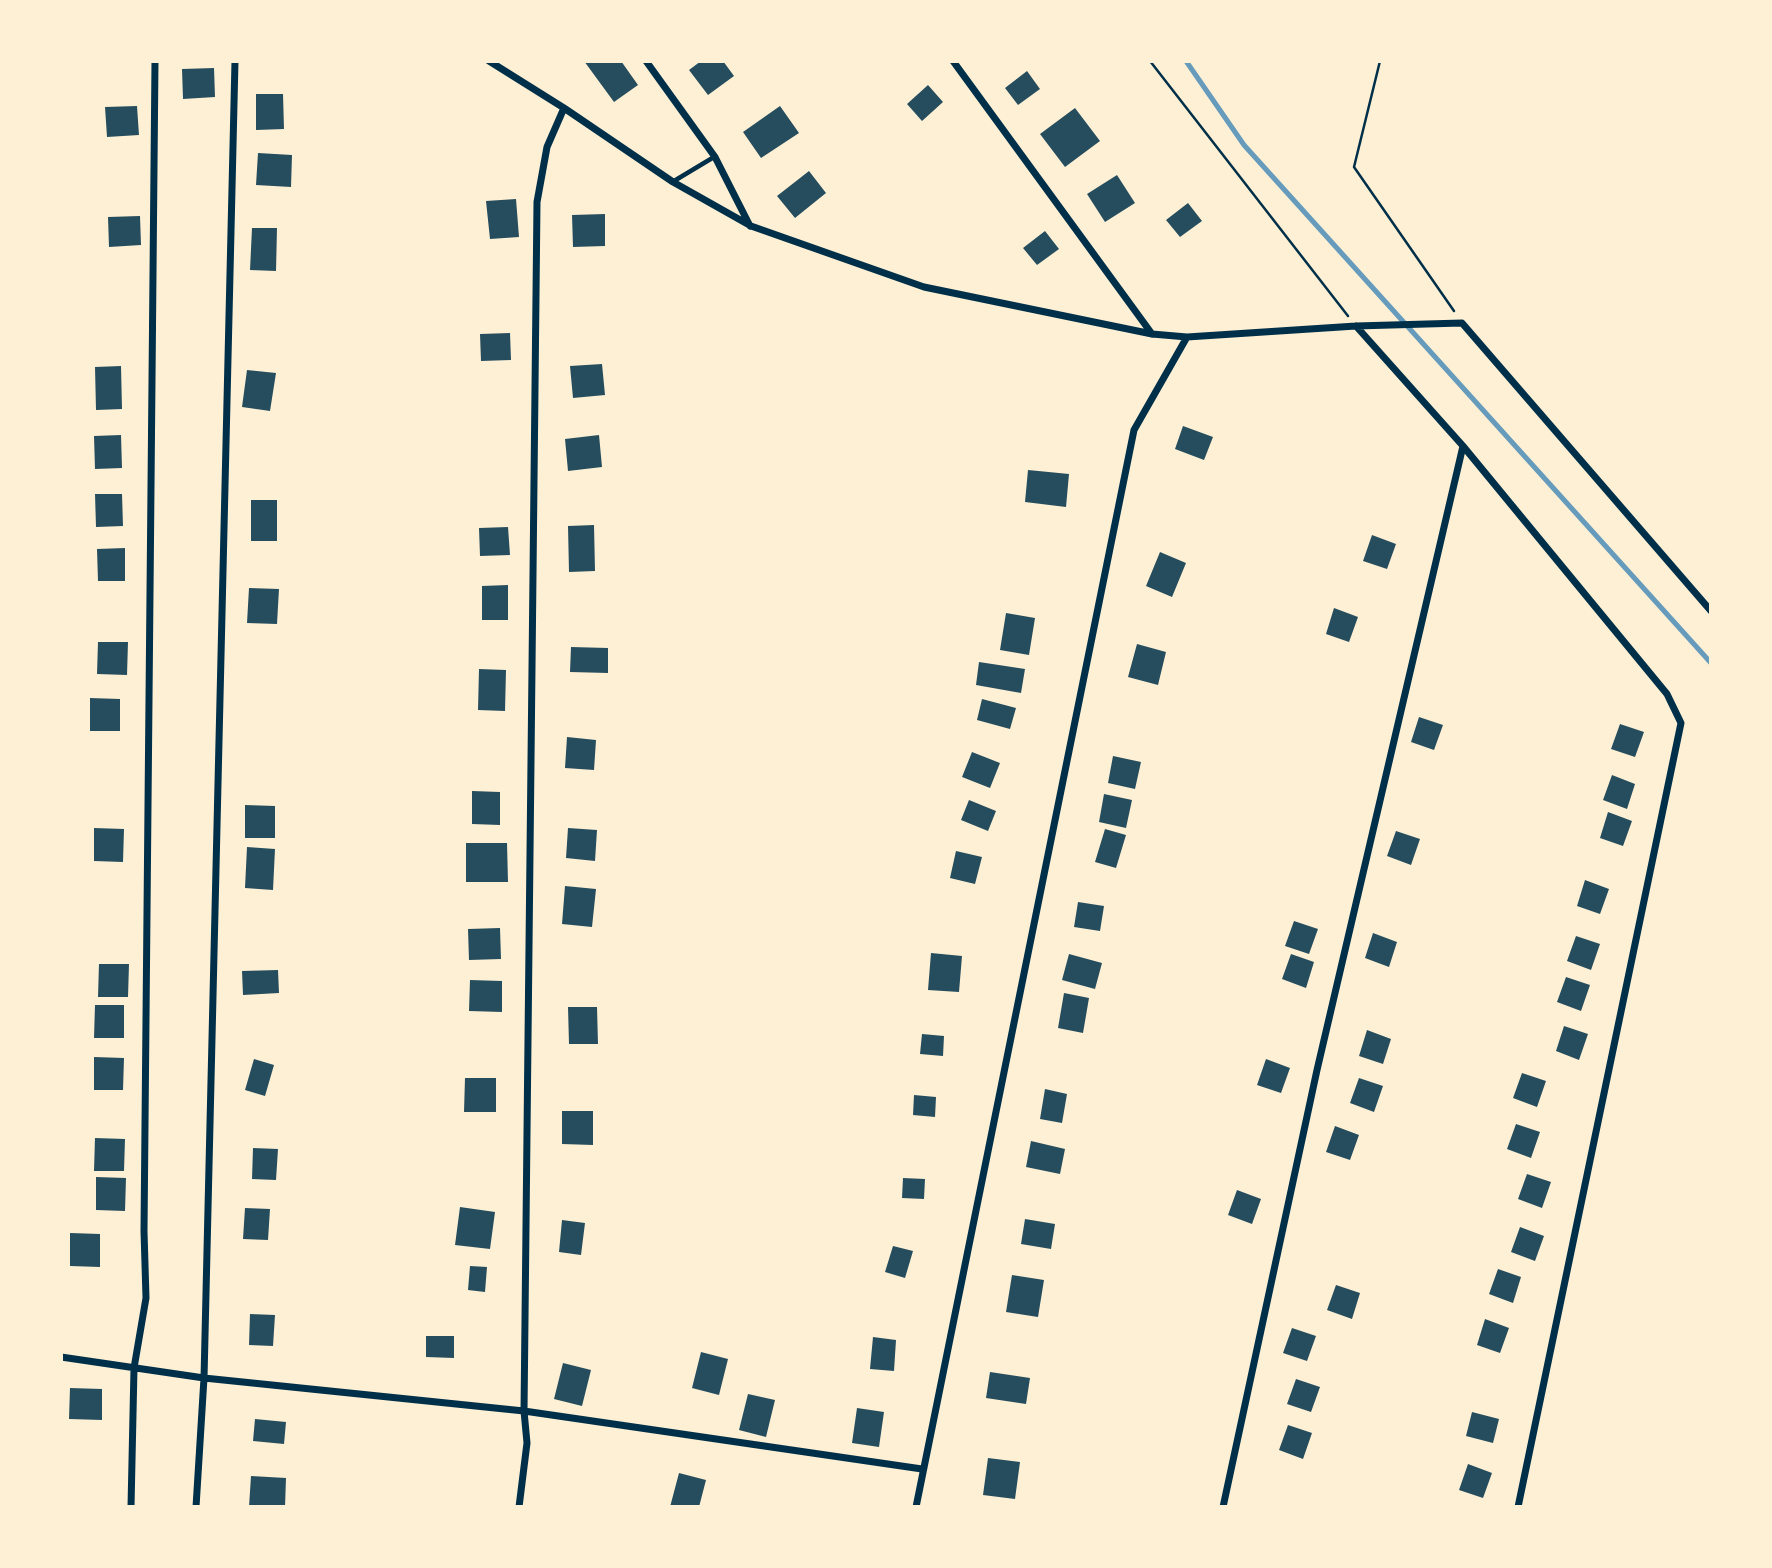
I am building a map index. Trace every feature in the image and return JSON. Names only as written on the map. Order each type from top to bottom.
[{"type":"street","points":[[131,1507],[134,1368],[146,1298],[144,1231],[155,61]]},
{"type":"street","points":[[196,1507],[204,1378],[235,61]]},
{"type":"street","points":[[489,61],[673,182],[751,226],[925,287],[1152,334],[1187,337],[1356,326],[1462,323],[1711,611]]},
{"type":"street","points":[[646,61],[715,156],[751,226]]},
{"type":"street","points":[[953,61],[1152,334]]},
{"type":"street","points":[[519,1507],[527,1443],[524,1411],[537,202],[547,146],[564,108]]},
{"type":"street","points":[[1356,326],[1463,446],[1667,694],[1681,723],[1518,1507]]},
{"type":"street","points":[[916,1507],[1134,429],[1187,337]]},
{"type":"street","points":[[1223,1507],[1317,1070],[1463,446]]},
{"type":"street","points":[[61,1357],[204,1378],[524,1411],[922,1469]]},
{"type":"lane","points":[[673,182],[715,156]]},
{"type":"path","points":[[1150,61],[1356,326]]},
{"type":"path","points":[[1380,61],[1354,167],[1462,323]]},
{"type":"building","points":[[584,61],[621,61],[638,85],[614,102]]},
{"type":"building","points":[[701,61],[723,61],[734,76],[708,95],[689,70]]},
{"type":"building","points":[[214,68],[215,97],[183,99],[182,69]]},
{"type":"building","points":[[1027,71],[1040,89],[1018,105],[1005,88]]},
{"type":"building","points":[[928,85],[943,102],[922,121],[907,104]]},
{"type":"building","points":[[256,94],[283,94],[284,129],[256,130]]},
{"type":"building","points":[[137,106],[139,135],[107,137],[105,107]]},
{"type":"building","points":[[780,106],[799,133],[761,158],[743,132]]},
{"type":"building","points":[[1075,108],[1100,141],[1065,167],[1040,134]]},
{"type":"building","points":[[258,153],[292,155],[291,187],[256,185]]},
{"type":"building","points":[[809,171],[826,193],[795,218],[777,196]]},
{"type":"building","points":[[1117,175],[1135,203],[1105,222],[1087,194]]},
{"type":"building","points":[[516,199],[519,237],[490,239],[486,201]]},
{"type":"building","points":[[1188,203],[1202,221],[1180,237],[1166,220]]},
{"type":"building","points":[[605,214],[605,246],[573,247],[572,215]]},
{"type":"building","points":[[140,216],[141,245],[109,247],[108,217]]},
{"type":"building","points":[[252,228],[277,228],[276,271],[250,270]]},
{"type":"building","points":[[1045,231],[1059,249],[1037,265],[1023,248]]},
{"type":"building","points":[[510,333],[511,360],[481,361],[480,334]]},
{"type":"building","points":[[602,364],[605,395],[573,398],[570,366]]},
{"type":"building","points":[[121,366],[122,409],[96,410],[95,367]]},
{"type":"building","points":[[247,370],[276,373],[270,411],[242,407]]},
{"type":"building","points":[[1183,426],[1213,437],[1204,460],[1175,449]]},
{"type":"building","points":[[121,435],[122,468],[95,469],[94,436]]},
{"type":"building","points":[[599,435],[602,467],[568,471],[565,439]]},
{"type":"building","points":[[1028,470],[1069,474],[1066,507],[1025,502]]},
{"type":"building","points":[[95,494],[122,494],[123,526],[96,527]]},
{"type":"building","points":[[251,500],[277,500],[277,541],[251,541]]},
{"type":"building","points":[[594,525],[595,571],[569,572],[568,526]]},
{"type":"building","points":[[508,527],[510,555],[480,556],[479,528]]},
{"type":"building","points":[[1372,535],[1396,544],[1387,569],[1363,561]]},
{"type":"building","points":[[125,548],[125,581],[98,581],[97,549]]},
{"type":"building","points":[[1160,552],[1186,563],[1172,597],[1146,586]]},
{"type":"building","points":[[508,585],[508,620],[482,620],[482,586]]},
{"type":"building","points":[[249,588],[279,589],[277,624],[247,623]]},
{"type":"building","points":[[1334,608],[1358,617],[1349,642],[1326,634]]},
{"type":"building","points":[[1006,613],[1035,618],[1029,655],[1000,650]]},
{"type":"building","points":[[98,642],[128,642],[127,675],[97,674]]},
{"type":"building","points":[[1137,644],[1166,652],[1158,685],[1128,677]]},
{"type":"building","points":[[571,647],[608,648],[608,673],[570,672]]},
{"type":"building","points":[[979,662],[1025,669],[1021,693],[976,685]]},
{"type":"building","points":[[479,669],[506,670],[505,711],[478,710]]},
{"type":"building","points":[[90,698],[120,699],[120,731],[90,731]]},
{"type":"building","points":[[982,699],[1016,708],[1010,729],[977,720]]},
{"type":"building","points":[[1419,717],[1443,725],[1434,750],[1411,742]]},
{"type":"building","points":[[1620,724],[1644,732],[1635,757],[1611,749]]},
{"type":"building","points":[[567,737],[596,740],[594,770],[565,768]]},
{"type":"building","points":[[972,752],[1000,763],[990,788],[962,777]]},
{"type":"building","points":[[1113,756],[1141,762],[1135,789],[1108,783]]},
{"type":"building","points":[[1612,775],[1635,784],[1627,809],[1603,800]]},
{"type":"building","points":[[472,791],[500,792],[500,825],[472,824]]},
{"type":"building","points":[[1104,794],[1132,800],[1126,828],[1099,822]]},
{"type":"building","points":[[969,800],[996,811],[988,831],[961,820]]},
{"type":"building","points":[[245,805],[275,806],[275,838],[245,838]]},
{"type":"building","points":[[1608,812],[1632,821],[1623,846],[1600,838]]},
{"type":"building","points":[[94,828],[124,829],[123,862],[94,861]]},
{"type":"building","points":[[568,828],[597,830],[595,861],[566,858]]},
{"type":"building","points":[[1105,829],[1126,835],[1116,868],[1095,862]]},
{"type":"building","points":[[1396,831],[1420,839],[1411,865],[1387,856]]},
{"type":"building","points":[[466,843],[507,843],[508,882],[466,882]]},
{"type":"building","points":[[247,847],[275,849],[273,890],[245,888]]},
{"type":"building","points":[[956,851],[982,857],[975,884],[950,878]]},
{"type":"building","points":[[1585,880],[1609,889],[1600,914],[1577,906]]},
{"type":"building","points":[[565,886],[596,889],[592,927],[562,924]]},
{"type":"building","points":[[1078,902],[1104,906],[1100,931],[1074,927]]},
{"type":"building","points":[[1294,921],[1318,929],[1309,954],[1285,946]]},
{"type":"building","points":[[500,928],[501,959],[469,960],[468,929]]},
{"type":"building","points":[[1373,933],[1397,942],[1389,967],[1365,958]]},
{"type":"building","points":[[1576,936],[1600,944],[1591,970],[1567,961]]},
{"type":"building","points":[[931,953],[962,956],[959,992],[928,990]]},
{"type":"building","points":[[1069,954],[1102,963],[1095,989],[1062,980]]},
{"type":"building","points":[[1291,954],[1314,962],[1306,988],[1282,979]]},
{"type":"building","points":[[99,964],[129,964],[128,997],[98,997]]},
{"type":"building","points":[[278,970],[279,993],[243,995],[242,971]]},
{"type":"building","points":[[1566,977],[1590,985],[1581,1011],[1557,1002]]},
{"type":"building","points":[[470,980],[502,981],[502,1012],[469,1011]]},
{"type":"building","points":[[1064,993],[1089,998],[1083,1033],[1058,1028]]},
{"type":"building","points":[[95,1005],[124,1005],[124,1038],[94,1038]]},
{"type":"building","points":[[568,1007],[597,1007],[598,1044],[569,1044]]},
{"type":"building","points":[[1564,1026],[1588,1034],[1579,1060],[1556,1051]]},
{"type":"building","points":[[1367,1030],[1391,1039],[1383,1064],[1359,1056]]},
{"type":"building","points":[[922,1034],[944,1036],[943,1056],[920,1054]]},
{"type":"building","points":[[94,1057],[124,1058],[123,1090],[94,1090]]},
{"type":"building","points":[[254,1059],[274,1065],[265,1096],[245,1090]]},
{"type":"building","points":[[1266,1059],[1290,1068],[1281,1093],[1257,1085]]},
{"type":"building","points":[[1522,1073],[1546,1081],[1537,1107],[1513,1098]]},
{"type":"building","points":[[465,1078],[496,1078],[496,1112],[464,1112]]},
{"type":"building","points":[[1359,1078],[1383,1086],[1374,1112],[1350,1103]]},
{"type":"building","points":[[1045,1089],[1067,1094],[1062,1123],[1040,1119]]},
{"type":"building","points":[[914,1095],[936,1097],[935,1117],[913,1115]]},
{"type":"building","points":[[562,1111],[593,1111],[593,1145],[562,1144]]},
{"type":"building","points":[[1516,1124],[1540,1132],[1531,1158],[1507,1149]]},
{"type":"building","points":[[1335,1126],[1359,1135],[1350,1160],[1326,1152]]},
{"type":"building","points":[[95,1138],[125,1139],[124,1171],[94,1171]]},
{"type":"building","points":[[1031,1141],[1065,1149],[1060,1174],[1026,1167]]},
{"type":"building","points":[[253,1148],[278,1149],[276,1180],[252,1179]]},
{"type":"building","points":[[1527,1174],[1551,1182],[1542,1208],[1518,1199]]},
{"type":"building","points":[[96,1177],[126,1178],[125,1211],[96,1210]]},
{"type":"building","points":[[903,1178],[925,1179],[924,1199],[902,1198]]},
{"type":"building","points":[[1237,1190],[1261,1199],[1252,1224],[1228,1215]]},
{"type":"building","points":[[460,1207],[495,1212],[490,1249],[455,1245]]},
{"type":"building","points":[[245,1208],[270,1209],[268,1240],[243,1239]]},
{"type":"building","points":[[1025,1219],[1055,1224],[1051,1249],[1021,1244]]},
{"type":"building","points":[[562,1220],[585,1223],[581,1255],[559,1252]]},
{"type":"building","points":[[1520,1227],[1544,1236],[1535,1261],[1511,1252]]},
{"type":"building","points":[[70,1233],[100,1234],[100,1267],[70,1266]]},
{"type":"building","points":[[893,1246],[913,1251],[905,1278],[885,1272]]},
{"type":"building","points":[[470,1266],[487,1267],[485,1292],[468,1290]]},
{"type":"building","points":[[1498,1269],[1521,1277],[1513,1303],[1489,1294]]},
{"type":"building","points":[[1012,1275],[1044,1280],[1038,1317],[1006,1312]]},
{"type":"building","points":[[1336,1285],[1360,1293],[1352,1319],[1327,1310]]},
{"type":"building","points":[[250,1314],[275,1315],[273,1346],[249,1345]]},
{"type":"building","points":[[1485,1319],[1509,1328],[1500,1353],[1477,1345]]},
{"type":"building","points":[[1292,1328],[1316,1336],[1307,1361],[1283,1353]]},
{"type":"building","points":[[426,1336],[454,1336],[454,1358],[426,1357]]},
{"type":"building","points":[[873,1337],[896,1340],[894,1371],[870,1369]]},
{"type":"building","points":[[701,1352],[728,1359],[719,1395],[692,1388]]},
{"type":"building","points":[[563,1363],[591,1370],[582,1406],[554,1399]]},
{"type":"building","points":[[990,1372],[1030,1378],[1026,1404],[986,1398]]},
{"type":"building","points":[[1296,1379],[1320,1387],[1311,1412],[1287,1404]]},
{"type":"building","points":[[70,1388],[102,1389],[102,1420],[69,1419]]},
{"type":"building","points":[[748,1394],[775,1400],[766,1437],[739,1430]]},
{"type":"building","points":[[857,1408],[884,1412],[879,1447],[852,1443]]},
{"type":"building","points":[[1472,1412],[1499,1419],[1493,1443],[1466,1436]]},
{"type":"building","points":[[255,1419],[286,1422],[284,1444],[253,1441]]},
{"type":"building","points":[[1288,1425],[1312,1433],[1303,1459],[1279,1450]]},
{"type":"building","points":[[988,1458],[1020,1462],[1015,1499],[983,1495]]},
{"type":"building","points":[[1468,1464],[1492,1473],[1483,1498],[1459,1490]]},
{"type":"building","points":[[679,1473],[706,1480],[699,1507],[670,1507]]},
{"type":"building","points":[[251,1476],[286,1478],[285,1507],[249,1507]]},
{"type":"waterway","points":[[1186,61],[1244,145],[1711,663]]}]
